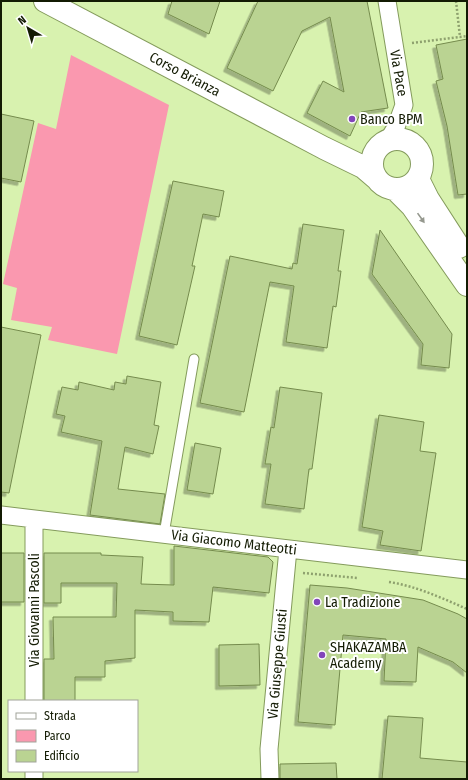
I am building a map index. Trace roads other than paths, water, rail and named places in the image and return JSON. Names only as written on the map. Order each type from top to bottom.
[{"type":"main road","name":"Corso Brianza","points":[[54,3],[324,148],[363,167],[412,206],[467,285]]},
{"type":"main road","points":[[395,139],[411,143],[418,149],[422,157],[423,165],[418,179],[408,187],[386,184],[373,170],[372,162],[375,153],[383,144],[395,139]]},
{"type":"main road","name":"Corso Brianza","points":[[324,148],[358,150],[383,144]]},
{"type":"main road","points":[[418,179],[428,199],[467,260]]},
{"type":"street","name":"Via Pace","points":[[383,144],[396,126],[404,105],[387,1]]},
{"type":"street","name":"Via Giacomo Matteotti","points":[[1,515],[467,570]]},
{"type":"street","name":"Via Giovanni Pascoli","points":[[34,520],[34,700]]},
{"type":"street","name":"Via Giuseppe Giusti","points":[[270,779],[269,749],[288,549]]},
{"type":"lane","points":[[164,534],[194,359]]},
{"type":"place","name":"Banco BPM","points":[[352,119]]},
{"type":"place","name":"La Tradizione","points":[[317,602]]},
{"type":"place","name":"SHAKAZAMBA Academy","points":[[322,655]]}]
